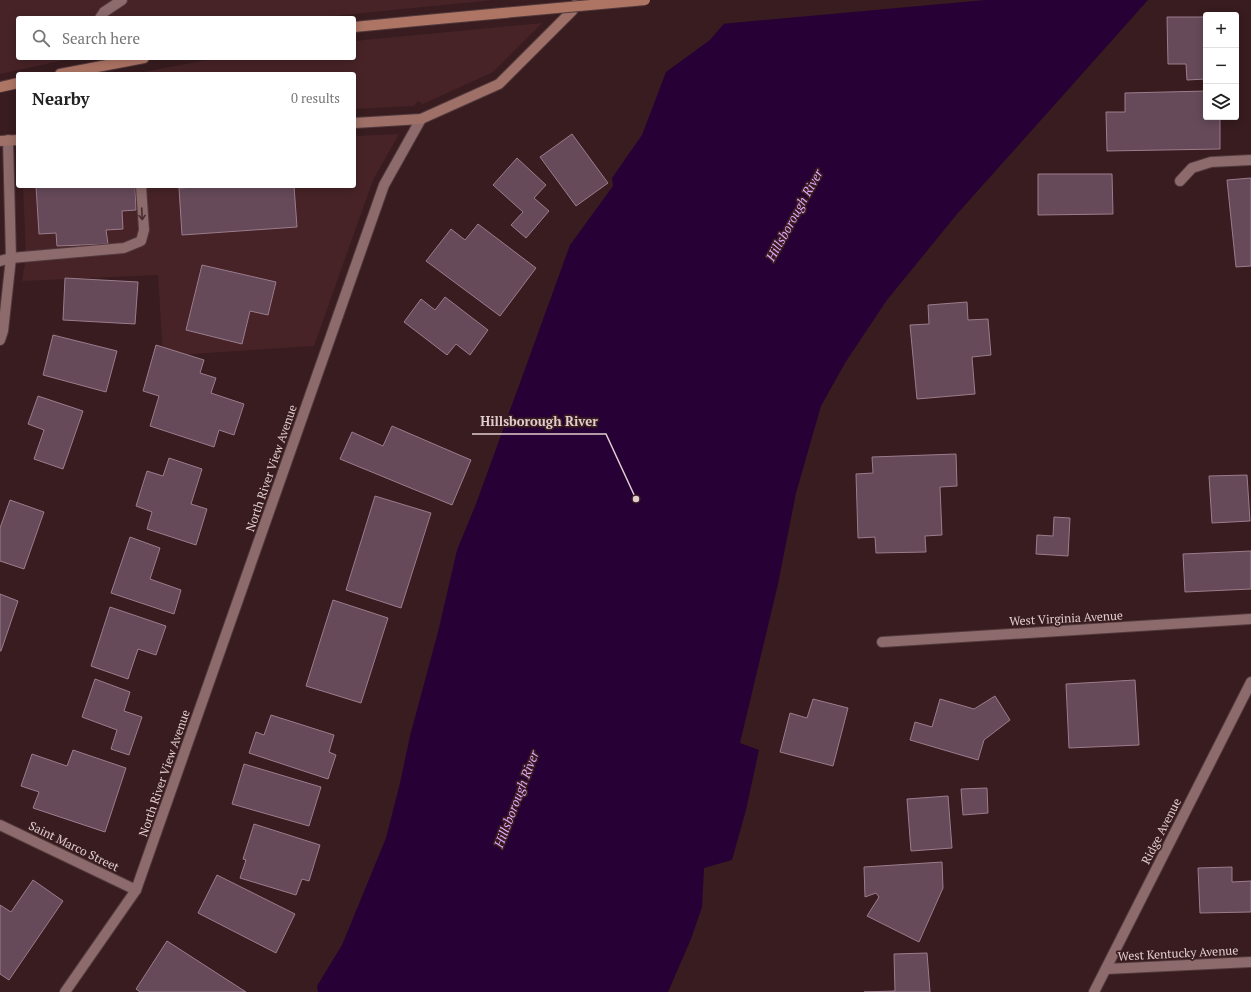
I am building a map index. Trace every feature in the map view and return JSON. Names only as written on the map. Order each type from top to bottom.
[{"type":"main road","points":[[356,27],[646,0]]},
{"type":"main road","points":[[70,72],[133,60]]},
{"type":"main road","points":[[0,87],[16,83]]},
{"type":"street","points":[[101,16],[104,12],[122,0]]},
{"type":"street","points":[[356,123],[421,119],[499,84],[572,11],[579,0]]},
{"type":"street","name":"North River View Avenue","points":[[65,992],[136,890],[384,185],[421,119]]},
{"type":"street","points":[[0,340],[4,330],[11,258],[9,140]]},
{"type":"street","points":[[1180,181],[1192,168],[1211,162],[1251,160]]},
{"type":"street","points":[[0,261],[11,258],[124,248],[141,241],[144,230],[141,188]]},
{"type":"street","name":"West Virginia Avenue","points":[[882,642],[1251,620]]},
{"type":"street","name":"Ridge Avenue","points":[[1094,992],[1251,682]]},
{"type":"street","name":"Saint Marco Street","points":[[0,825],[136,890]]},
{"type":"street","name":"West Kentucky Avenue","points":[[1106,969],[1251,962]]},
{"type":"shaded area","points":[[0,0],[494,0],[333,16],[16,16],[16,60],[64,60],[0,74]]},
{"type":"shaded area","points":[[542,23],[493,72],[423,104],[418,101],[414,106],[356,109],[356,72],[144,72],[207,60],[356,60],[356,41]]},
{"type":"shaded area","points":[[399,134],[373,180],[314,346],[163,356],[158,275],[22,281],[26,257],[23,188],[356,188],[356,136]]},
{"type":"water","name":"Hillsborough River","points":[[744,0],[1148,0],[957,214],[887,300],[845,363],[821,406],[796,493],[778,584],[740,743],[759,750],[746,810],[732,860],[704,868],[702,907],[691,939],[668,992],[318,992],[317,986],[342,945],[386,838],[457,550],[476,504],[570,245],[613,186],[612,178],[642,135],[666,72],[710,40]]},
{"type":"pier","points":[[742,0],[985,0],[721,24]]},
{"type":"building","points":[[1167,17],[1203,17],[1203,79],[1187,80],[1186,64],[1168,64]]},
{"type":"building","points":[[1203,91],[1203,120],[1220,120],[1220,149],[1107,151],[1106,112],[1125,112],[1125,93]]},
{"type":"building","points":[[572,134],[608,183],[576,206],[540,157]]},
{"type":"building","points":[[517,158],[546,185],[534,198],[549,211],[526,238],[511,225],[523,212],[493,185]]},
{"type":"building","points":[[1038,174],[1112,174],[1113,214],[1038,215]]},
{"type":"building","points":[[1251,178],[1251,266],[1236,267],[1227,180]]},
{"type":"building","points":[[36,188],[135,188],[136,210],[122,211],[123,229],[106,230],[108,244],[57,246],[56,233],[39,234]]},
{"type":"building","points":[[179,188],[294,188],[297,227],[182,235]]},
{"type":"building","points":[[478,224],[536,268],[500,316],[426,261],[451,229],[465,240]]},
{"type":"building","points":[[202,265],[276,282],[268,315],[250,311],[242,344],[186,330]]},
{"type":"building","points":[[65,278],[138,282],[135,324],[63,320]]},
{"type":"building","points":[[445,297],[488,330],[470,355],[456,344],[447,355],[404,322],[421,299],[435,310]]},
{"type":"building","points":[[967,302],[968,320],[988,319],[991,355],[972,357],[975,394],[917,399],[910,325],[929,324],[928,305]]},
{"type":"building","points":[[53,335],[117,351],[106,392],[43,375]]},
{"type":"building","points":[[156,345],[204,360],[200,373],[216,378],[211,393],[244,404],[234,435],[219,430],[214,447],[150,426],[159,396],[143,391]]},
{"type":"building","points":[[38,396],[83,411],[63,469],[34,459],[44,430],[28,424]]},
{"type":"building","points":[[392,426],[471,460],[452,505],[340,459],[352,432],[383,446]]},
{"type":"building","points":[[956,454],[957,486],[940,487],[942,535],[925,536],[926,552],[876,553],[875,537],[858,538],[856,474],[873,473],[872,457]]},
{"type":"building","points":[[169,458],[202,469],[191,504],[207,509],[196,545],[147,529],[152,512],[136,506],[147,471],[163,476]]},
{"type":"building","points":[[1247,475],[1250,521],[1212,523],[1209,476]]},
{"type":"building","points":[[375,496],[431,513],[401,608],[346,590]]},
{"type":"building","points":[[10,500],[44,512],[24,569],[0,561],[0,528]]},
{"type":"building","points":[[1054,517],[1070,518],[1068,556],[1036,554],[1037,535],[1053,536]]},
{"type":"building","points":[[130,537],[160,548],[150,579],[181,590],[174,614],[111,593]]},
{"type":"building","points":[[1251,551],[1251,589],[1185,592],[1183,554]]},
{"type":"building","points":[[0,594],[18,601],[1,651],[0,651]]},
{"type":"building","points":[[333,600],[388,618],[361,703],[306,686]]},
{"type":"building","points":[[110,607],[166,626],[156,655],[138,649],[128,679],[91,666]]},
{"type":"building","points":[[95,679],[130,692],[124,711],[142,717],[129,755],[111,749],[117,730],[82,717]]},
{"type":"building","points":[[1135,680],[1139,745],[1069,748],[1066,684]]},
{"type":"building","points":[[995,696],[1010,720],[984,740],[978,760],[910,740],[915,722],[932,727],[940,699],[974,709]]},
{"type":"building","points":[[813,699],[848,708],[833,766],[780,752],[790,713],[807,718]]},
{"type":"building","points":[[271,715],[334,735],[329,752],[336,755],[328,779],[249,753],[256,732],[264,735]]},
{"type":"building","points":[[73,750],[126,768],[105,832],[33,808],[39,792],[21,786],[32,754],[67,766]]},
{"type":"building","points":[[244,764],[321,787],[309,826],[232,804]]},
{"type":"building","points":[[987,788],[988,813],[963,815],[961,789]]},
{"type":"building","points":[[948,796],[952,848],[911,851],[907,799]]},
{"type":"building","points":[[254,824],[320,845],[309,881],[302,879],[296,895],[240,878],[246,860],[243,859]]},
{"type":"building","points":[[942,862],[943,888],[919,942],[867,916],[879,897],[876,893],[865,897],[864,867]]},
{"type":"building","points":[[1232,867],[1232,882],[1251,881],[1251,912],[1200,913],[1198,868]]},
{"type":"building","points":[[217,875],[295,914],[276,953],[198,913]]},
{"type":"building","points":[[33,880],[63,901],[9,980],[0,974],[0,905],[11,912]]},
{"type":"building","points":[[167,941],[246,992],[140,992],[136,989]]},
{"type":"building","points":[[927,953],[930,992],[864,992],[895,991],[894,954]]},
{"type":"place","name":"Hillsborough River","points":[[636,499]]}]
